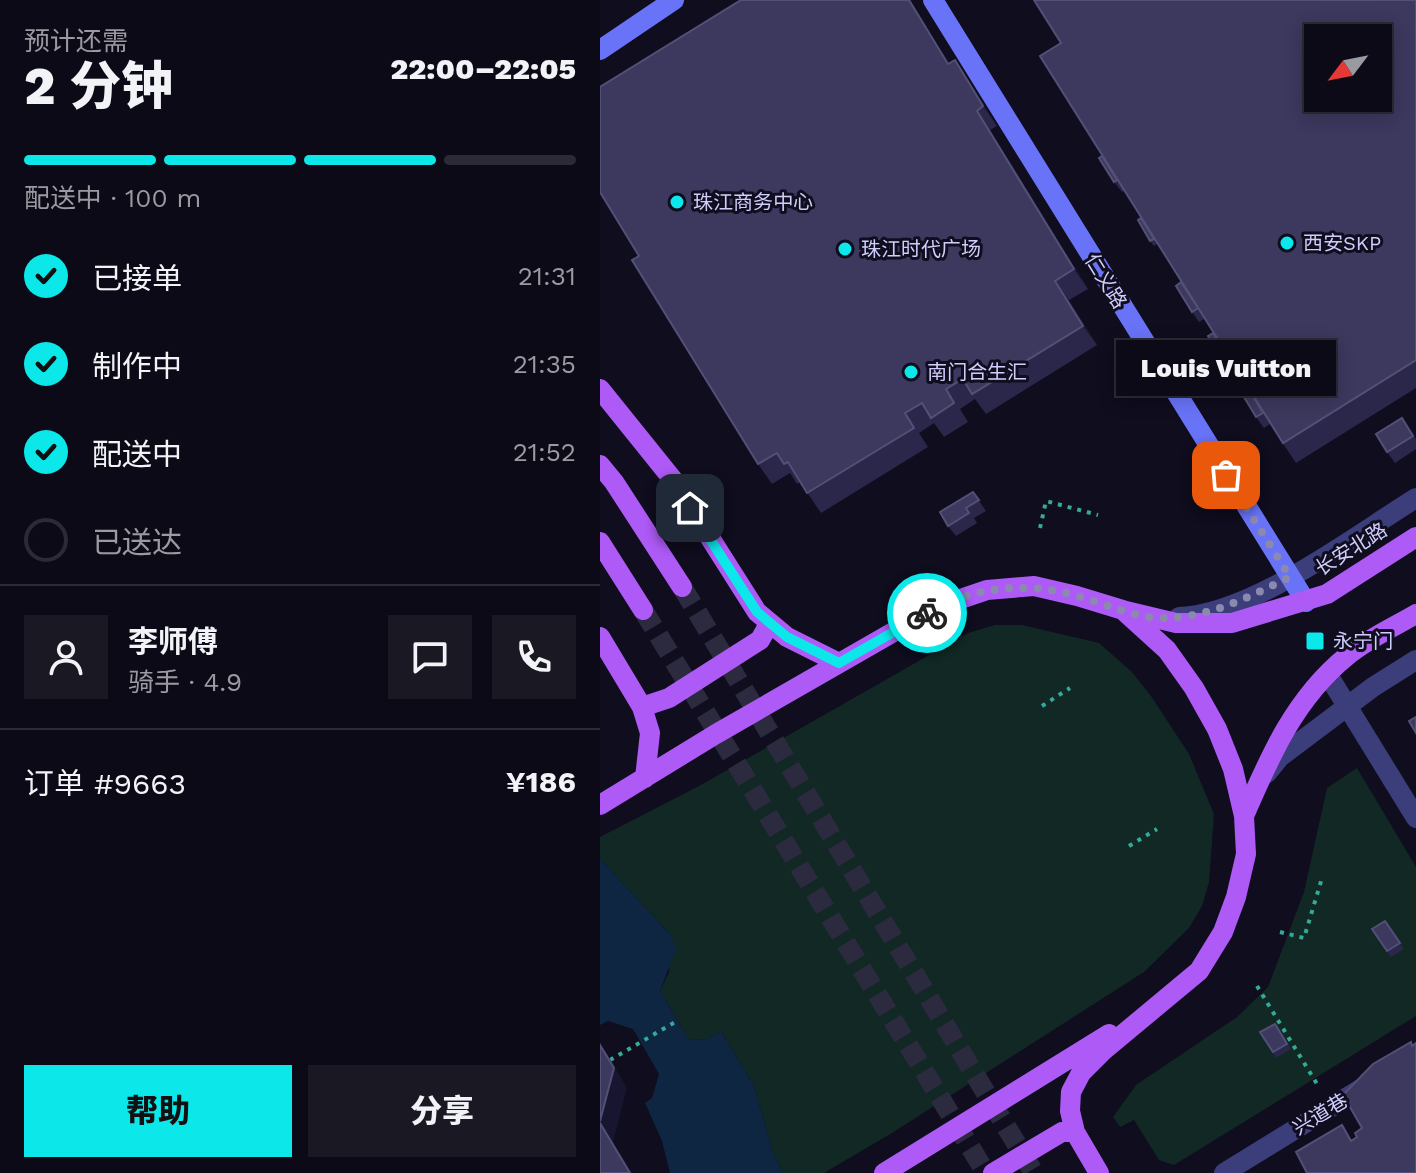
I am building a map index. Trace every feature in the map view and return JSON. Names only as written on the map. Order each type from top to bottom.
[{"type":"main road","points":[[600,389],[674,481],[741,589],[769,624],[839,663]]},
{"type":"main road","points":[[600,465],[682,587]]},
{"type":"main road","name":"长安北路","points":[[600,805],[937,607],[987,590],[1034,586],[1176,623],[1232,623],[1327,594],[1416,537]]},
{"type":"main road","points":[[600,542],[643,610]]},
{"type":"main road","points":[[1099,1173],[1075,1132],[1070,1111],[1071,1092],[1081,1073],[1153,1007],[1199,971],[1223,932],[1236,897],[1246,854],[1244,816],[1233,769],[1217,729],[1194,688],[1167,650],[1123,610]]},
{"type":"main road","points":[[1244,816],[1282,732],[1296,712],[1348,655],[1416,614]]},
{"type":"main road","points":[[642,707],[669,698],[760,640],[769,624]]},
{"type":"main road","points":[[600,637],[642,707],[650,733],[645,778]]},
{"type":"main road","points":[[884,1173],[1153,1007]]},
{"type":"main road","points":[[993,1173],[1062,1132],[1075,1132]]},
{"type":"street","points":[[600,50],[674,0]]},
{"type":"street","name":"仁义路","points":[[933,0],[1306,602]]},
{"type":"street","points":[[1155,618],[1190,617],[1233,604],[1290,577],[1416,498]]},
{"type":"street","points":[[1259,782],[1280,757],[1373,687],[1416,660]]},
{"type":"street","points":[[1328,675],[1416,818]]},
{"type":"street","name":"兴道巷","points":[[1224,1173],[1390,1071]]},
{"type":"path","points":[[1040,528],[1046,501],[1098,515]]},
{"type":"path","points":[[1042,706],[1070,688]]},
{"type":"path","points":[[1129,846],[1157,829]]},
{"type":"path","points":[[1280,932],[1304,938],[1322,878]]},
{"type":"path","points":[[1257,986],[1317,1084]]},
{"type":"path","points":[[610,1060],[677,1021]]},
{"type":"green space","points":[[995,625],[1022,625],[1099,643],[1132,672],[1151,696],[1189,754],[1214,814],[1209,882],[1202,906],[1189,928],[1144,972],[892,1133],[824,1173],[783,1173],[772,1150],[754,1086],[721,1031],[707,1039],[689,1040],[660,991],[669,972],[670,934],[600,859],[600,837],[699,786],[968,633]]},
{"type":"green space","points":[[1357,768],[1416,867],[1416,1016],[1174,1165],[1159,1160],[1134,1120],[1120,1127],[1113,1117],[1136,1085],[1237,1017],[1268,987],[1304,892],[1327,788]]},
{"type":"water","points":[[600,859],[670,934],[676,949],[660,991],[689,1040],[707,1039],[721,1031],[754,1086],[772,1150],[783,1173],[670,1173],[662,1141],[645,1103],[652,1098],[659,1074],[633,1029],[608,1021],[600,1025]]},
{"type":"building","points":[[741,0],[909,0],[948,64],[955,60],[983,106],[977,111],[1074,269],[1055,281],[1083,326],[972,394],[963,379],[946,389],[954,403],[931,418],[922,403],[905,413],[914,428],[807,493],[788,462],[784,464],[777,453],[758,464],[632,260],[639,256],[600,192],[600,87]]},
{"type":"building","name":"西安SKP","points":[[1034,0],[1416,0],[1416,360],[1283,443],[1040,56],[1061,43]]},
{"type":"building","points":[[1102,156],[1117,180],[1114,182],[1099,158]]},
{"type":"building","points":[[1141,218],[1154,239],[1150,241],[1138,220]]},
{"type":"building","points":[[1181,282],[1198,308],[1192,312],[1176,286]]},
{"type":"building","points":[[1213,333],[1224,350],[1219,354],[1208,336]]},
{"type":"building","points":[[1245,383],[1263,413],[1256,417],[1238,387]]},
{"type":"building","points":[[1402,418],[1413,436],[1387,452],[1376,434]]},
{"type":"building","points":[[973,492],[979,500],[966,508],[969,513],[948,526],[940,512]]},
{"type":"building","points":[[1416,717],[1416,733],[1409,721]]},
{"type":"building","points":[[1385,921],[1400,943],[1387,951],[1372,929]]},
{"type":"building","points":[[1275,1024],[1287,1044],[1273,1052],[1260,1032]]},
{"type":"building","points":[[1411,1042],[1412,1046],[1416,1043],[1416,1173],[1307,1173],[1296,1152],[1342,1125],[1351,1141],[1357,1137],[1355,1133],[1362,1128],[1343,1095],[1373,1064]]},
{"type":"building","points":[[600,1045],[614,1068],[600,1121]]},
{"type":"building","points":[[600,1123],[630,1173],[600,1173]]},
{"type":"tunnel","points":[[682,587],[1034,1173]]},
{"type":"tunnel","points":[[643,610],[986,1173]]},
{"type":"way so far","points":[[927,613],[987,590],[1034,586],[1155,618],[1190,617],[1233,604],[1290,577],[1226,475]]},
{"type":"place","name":"珠江商务中心","points":[[677,202]]},
{"type":"place","name":"西安SKP","points":[[1287,243]]},
{"type":"place","name":"珠江时代广场","points":[[845,249]]},
{"type":"place","name":"南门合生汇","points":[[911,372]]},
{"type":"place","name":"Louis Vuitton","points":[[1226,475]]},
{"type":"place","name":"永宁门","points":[[1315,641]]},
{"type":"route","points":[[690,508],[757,612],[787,637],[839,663],[927,613]]}]
